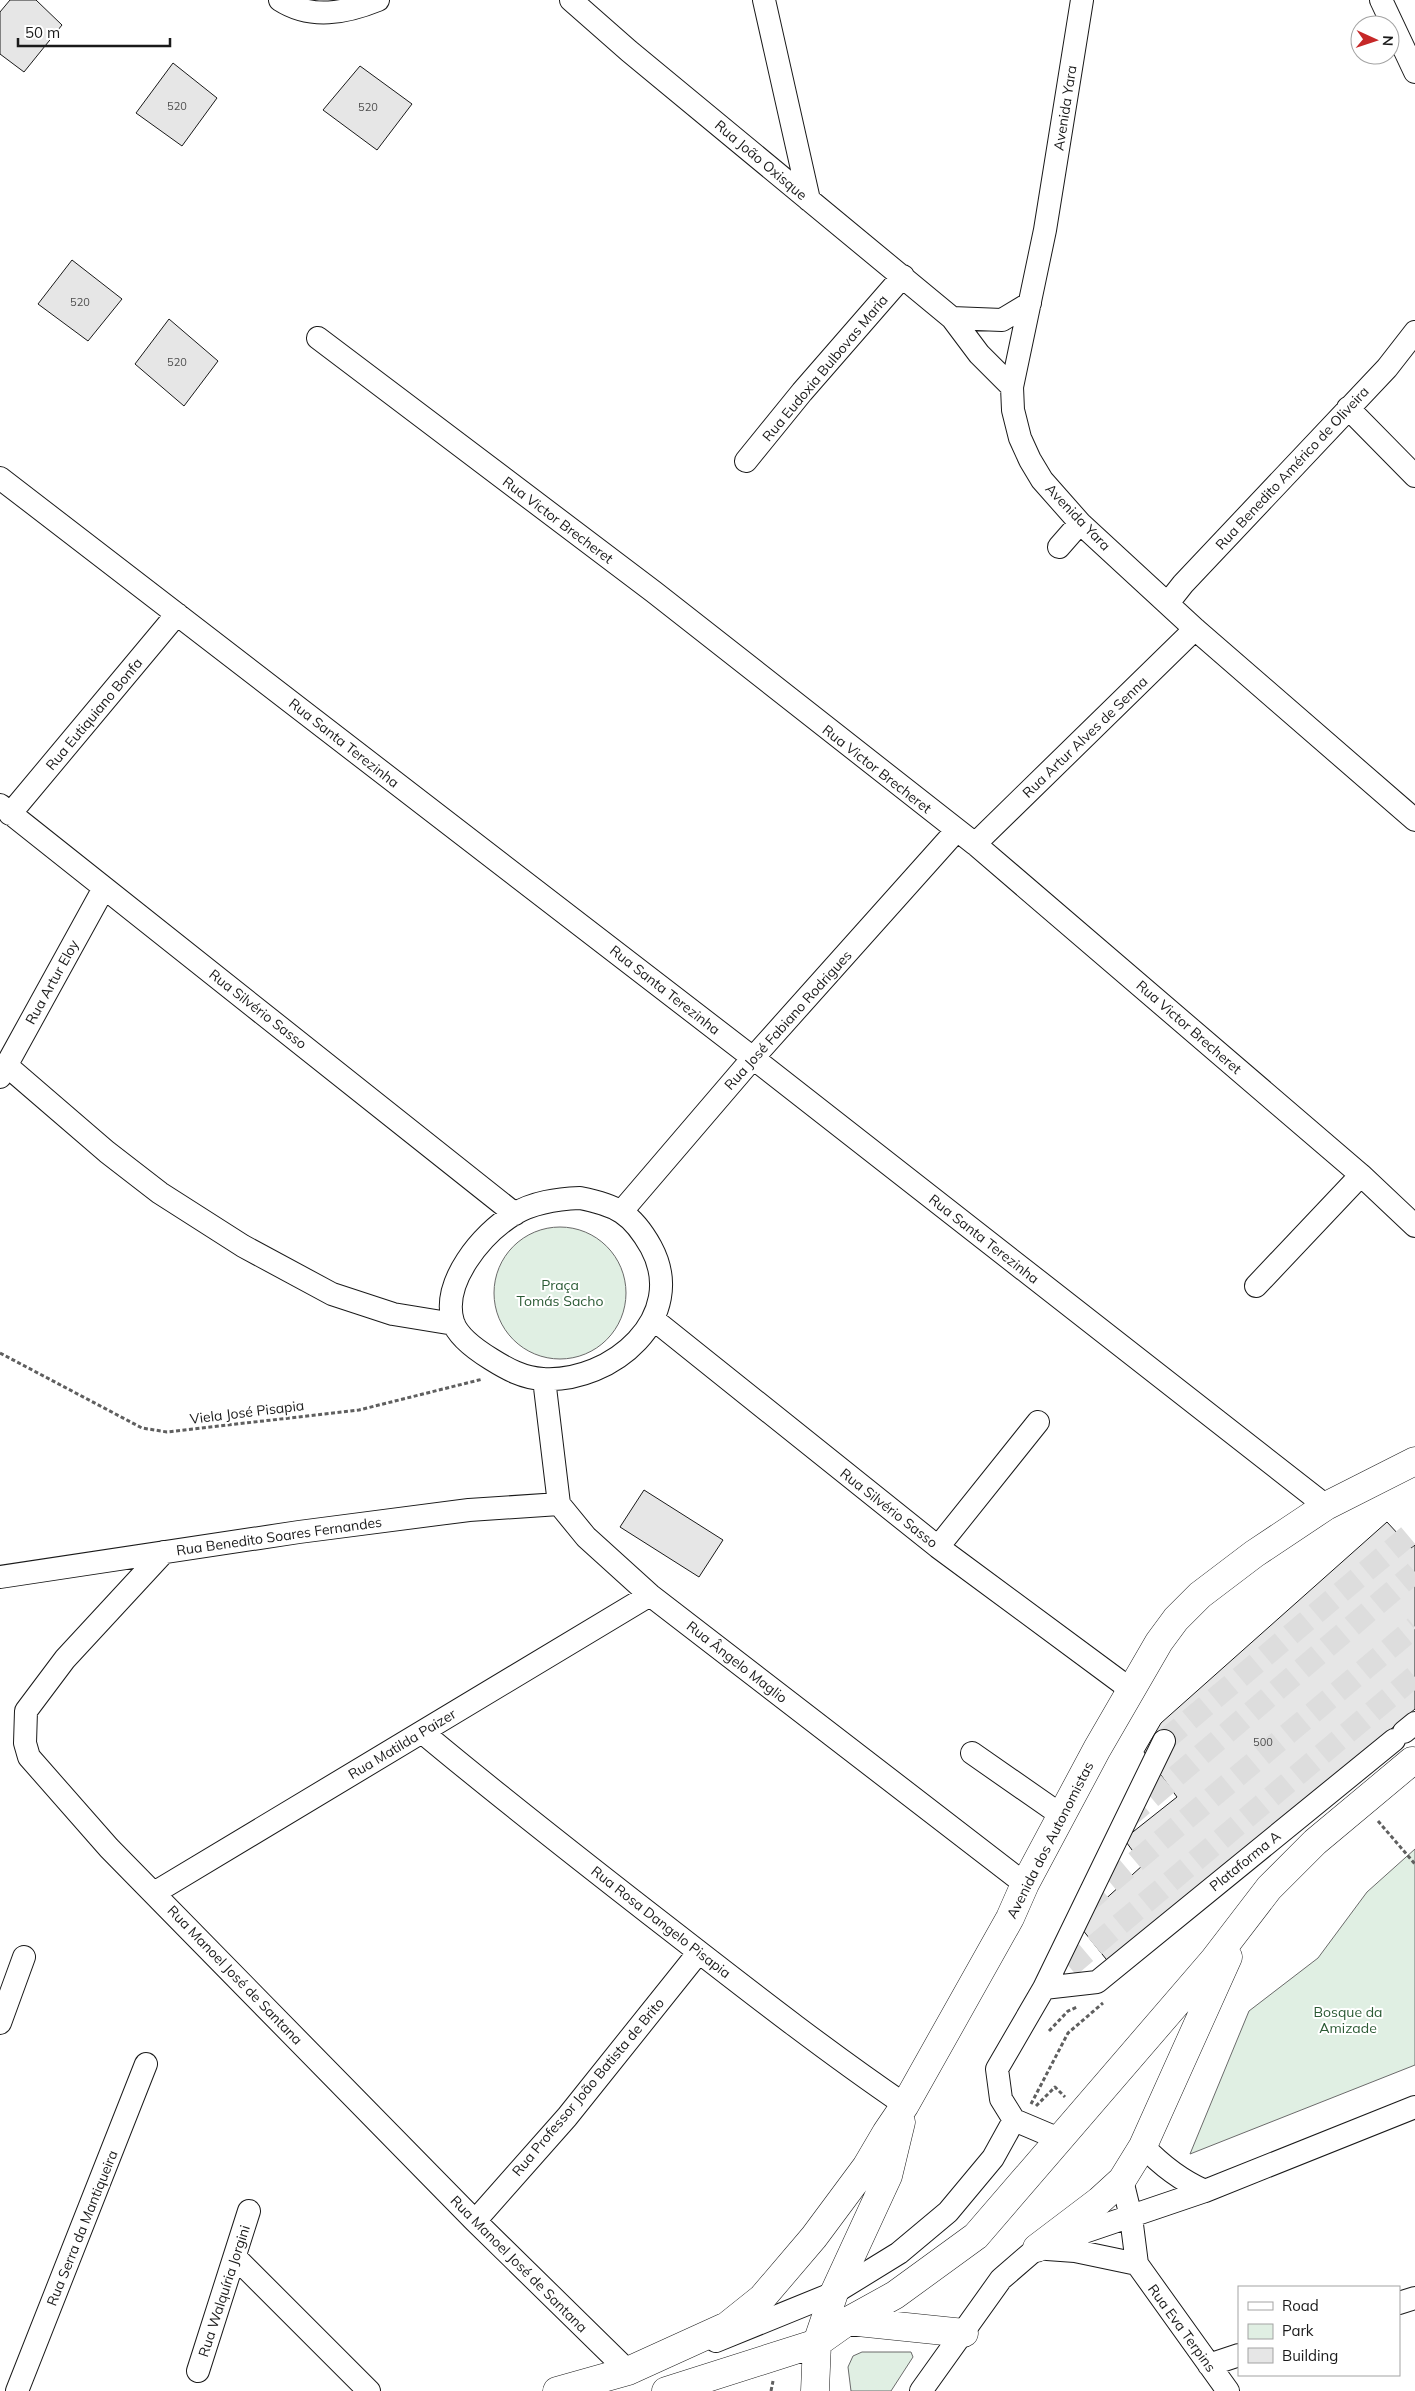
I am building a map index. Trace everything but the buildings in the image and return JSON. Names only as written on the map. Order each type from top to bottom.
[{"type":"main road","name":"Avenida dos Autonomistas","points":[[557,2391],[633,2368],[727,2326],[762,2298],[818,2231],[866,2168],[1010,1918],[1025,1884],[1130,1689],[1159,1642],[1186,1608],[1254,1554],[1326,1506],[1415,1461]]},
{"type":"main road","points":[[666,2391],[817,2343],[848,2322],[890,2298],[976,2236],[1242,1924],[1269,1888],[1315,1842],[1412,1761]]},
{"type":"main road","points":[[1037,2248],[1099,2202],[1122,2180],[1143,2146],[1242,1924]]},
{"type":"main road","points":[[815,2391],[817,2343],[834,2293],[888,2176],[904,2105]]},
{"type":"main road","points":[[848,2322],[964,2333]]},
{"type":"street","points":[[280,0],[288,5],[309,11],[332,14],[361,7],[378,0]]},
{"type":"street","name":"Rua João Oxisque","points":[[571,0],[629,51],[904,276],[952,318],[979,354],[1012,387]]},
{"type":"street","points":[[764,0],[809,200]]},
{"type":"street","name":"Avenida Yara","points":[[1082,0],[1045,230],[1012,387],[1013,410],[1020,438],[1042,480],[1080,523],[1194,629],[1415,820]]},
{"type":"street","points":[[1381,0],[1415,72]]},
{"type":"street","name":"Rua Eudoxia Bulbovas Maria","points":[[746,461],[904,276]]},
{"type":"street","points":[[952,318],[1002,320],[1030,303]]},
{"type":"street","name":"Rua Benedito Américo de Oliveira","points":[[1168,603],[1387,368],[1415,332]]},
{"type":"street","name":"Rua Victor Brecheret","points":[[318,338],[654,592],[956,831],[975,844],[1361,1175],[1415,1226]]},
{"type":"street","points":[[1348,408],[1415,476]]},
{"type":"street","name":"Rua Santa Terezinha","points":[[0,478],[753,1058],[1326,1506]]},
{"type":"street","points":[[1059,547],[1080,523]]},
{"type":"street","name":"Rua Eutiquiano Bonfa","points":[[5,809],[176,614]]},
{"type":"street","name":"Rua Artur Alves de Senna","points":[[975,844],[1194,629]]},
{"type":"street","name":"Rua Silvério Sasso","points":[[5,809],[515,1214]]},
{"type":"street","name":"Rua José Fabiano Rodrigues","points":[[622,1211],[753,1058],[956,831]]},
{"type":"street","name":"Rua Artur Eloy","points":[[3,1071],[104,888]]},
{"type":"street","points":[[3,1071],[160,1193],[243,1246],[332,1294],[393,1314],[454,1324]]},
{"type":"street","points":[[1256,1286],[1361,1175]]},
{"type":"street","points":[[580,1198],[603,1203],[622,1211],[632,1218],[640,1228],[657,1257],[661,1272],[662,1295],[653,1320],[641,1338],[608,1364],[583,1374],[544,1379],[510,1371],[465,1339],[454,1324],[451,1303],[453,1288],[463,1266],[483,1242],[515,1214],[548,1201],[580,1198]]},
{"type":"street","name":"Rua Silvério Sasso","points":[[653,1320],[938,1547],[1130,1689]]},
{"type":"street","points":[[544,1379],[559,1504]]},
{"type":"street","points":[[938,1547],[1038,1422]]},
{"type":"street","name":"Rua Benedito Soares Fernandes","points":[[0,1577],[164,1552],[469,1510],[559,1504]]},
{"type":"street","name":"Rua Ângelo Maglio","points":[[559,1504],[586,1537],[650,1595],[1025,1884]]},
{"type":"street","name":"Rua Manoel José de Santana","points":[[164,1552],[65,1659],[26,1711],[24,1726],[25,1743],[29,1757],[109,1848],[475,2221],[633,2368]]},
{"type":"street","name":"Rua Matilda Paizer","points":[[154,1893],[650,1595]]},
{"type":"street","name":"Rua Rosa Dangelo Pisapia","points":[[422,1732],[485,1785],[699,1952],[849,2067],[904,2105]]},
{"type":"street","name":"Plataforma A","points":[[1100,1995],[1404,1732]]},
{"type":"street","points":[[1059,2139],[1025,2113],[1001,2099],[996,2069],[1044,1988],[1164,1741]]},
{"type":"street","points":[[972,1752],[1062,1816]]},
{"type":"street","name":"Rua Professor João Batista de Brito","points":[[475,2221],[567,2117],[699,1952]]},
{"type":"street","points":[[0,2023],[24,1957]]},
{"type":"street","points":[[1044,1988],[1100,1995]]},
{"type":"street","name":"Rua Serra da Mantiqueira","points":[[17,2391],[146,2064]]},
{"type":"street","points":[[921,2391],[1001,2279],[1037,2248],[1205,2191],[1415,2107]]},
{"type":"street","points":[[633,2368],[664,2362],[834,2293],[899,2253],[948,2212],[993,2158],[1025,2113]]},
{"type":"street","points":[[1143,2146],[1165,2168],[1184,2182],[1205,2191]]},
{"type":"street","name":"Rua Eva Terpins","points":[[1122,2180],[1131,2217],[1136,2264],[1228,2391]]},
{"type":"street","name":"Rua Walquíria Jorgini","points":[[198,2371],[236,2258],[249,2211]]},
{"type":"street","points":[[1037,2248],[1076,2251],[1136,2264]]},
{"type":"street","points":[[236,2258],[369,2391]]},
{"type":"street","points":[[1400,2303],[1415,2298]]},
{"type":"street","points":[[1209,2365],[1238,2355]]},
{"type":"path","name":"Viela José Pisapia","points":[[0,1353],[142,1428],[167,1432],[359,1410],[510,1371]]},
{"type":"path","points":[[1364,1801],[1373,1816],[1415,1864]]},
{"type":"path","points":[[1025,2113],[1068,2033],[1100,1995]]},
{"type":"path","points":[[1048,2031],[1068,2011],[1083,2004]]},
{"type":"path","points":[[1025,2113],[1055,2087],[1066,2097],[1060,2104]]},
{"type":"green space","name":"Praça Tomás Sacho","points":[[560,1227],[585,1232],[596,1238],[606,1247],[615,1257],[621,1268],[626,1293],[621,1318],[615,1329],[606,1339],[596,1348],[585,1354],[560,1359],[535,1354],[524,1348],[514,1339],[505,1329],[499,1318],[494,1293],[499,1268],[505,1257],[514,1247],[524,1238],[535,1232]]},
{"type":"green space","name":"Bosque da Amizade","points":[[1415,1849],[1415,2065],[1190,2154],[1249,2011],[1318,1958],[1367,1892]]},
{"type":"green space","points":[[862,2352],[911,2352],[913,2357],[891,2391],[851,2391],[848,2367],[853,2356]]},
{"type":"tunnel","points":[[1164,1741],[1415,1530]]},
{"type":"tunnel","points":[[1126,1819],[1415,1572]]},
{"type":"tunnel","points":[[1085,1904],[1415,1627]]},
{"type":"tunnel","points":[[1044,1988],[1415,1676]]}]
